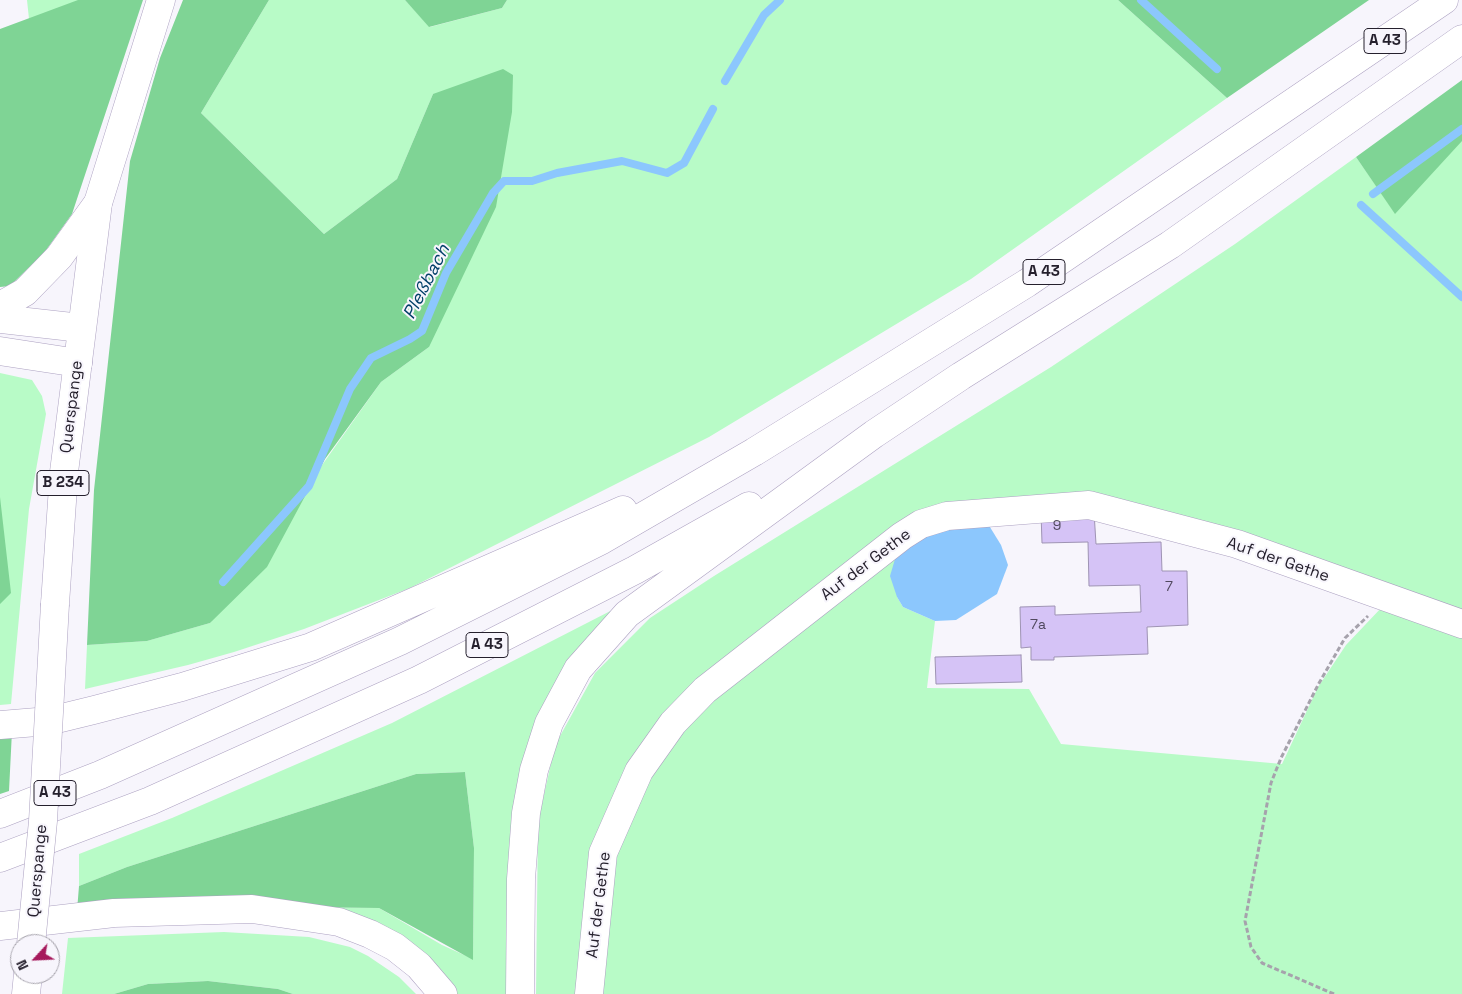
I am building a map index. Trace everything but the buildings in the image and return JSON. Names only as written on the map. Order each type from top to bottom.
[{"type":"main road","name":"Querspange","points":[[32,934],[42,821],[64,472],[98,203],[161,0]]},
{"type":"main road","name":"A 43","points":[[0,814],[100,775],[400,641],[602,540],[754,452],[1027,283],[1444,0]]},
{"type":"main road","name":"A 43","points":[[0,858],[150,801],[419,680],[635,570],[874,434],[1170,245],[1462,39]]},
{"type":"main road","points":[[0,306],[25,292],[59,257],[98,203]]},
{"type":"main road","points":[[0,319],[81,328]]},
{"type":"main road","points":[[0,351],[78,363]]},
{"type":"main road","points":[[520,994],[521,879],[526,813],[534,770],[549,723],[578,669],[627,614],[874,434]]},
{"type":"main road","points":[[0,725],[49,721],[94,710],[182,687],[311,647],[754,452]]},
{"type":"main road","name":"Auf der Gethe","points":[[589,994],[603,853],[620,811],[644,763],[673,723],[705,690],[895,542],[921,524],[947,516],[1089,505],[1237,544],[1462,624]]},
{"type":"main road","points":[[0,926],[114,913],[252,909],[329,921],[370,934],[395,947],[419,966],[443,994]]},
{"type":"path","points":[[1334,994],[1262,963],[1251,947],[1246,921],[1272,783],[1281,758],[1318,685],[1345,638],[1387,598]]},
{"type":"green space","points":[[27,0],[80,0],[29,19]]},
{"type":"green space","points":[[78,0],[143,0],[72,214],[44,253],[10,286],[0,287],[0,29]]},
{"type":"green space","points":[[183,0],[269,0],[201,113],[324,234],[397,179],[433,94],[503,69],[513,75],[512,112],[496,207],[429,347],[381,382],[325,459],[267,567],[210,623],[147,641],[87,645],[94,490],[130,161],[160,58]]},
{"type":"green space","points":[[269,0],[405,0],[430,27],[502,8],[507,0],[1118,0],[1227,98],[971,279],[709,437],[410,588],[304,629],[234,652],[188,665],[85,689],[87,645],[147,641],[210,623],[381,382],[429,347],[433,94],[397,179],[324,234],[201,113]]},
{"type":"green space","points":[[405,0],[507,0],[502,8],[429,27]]},
{"type":"green space","points":[[1118,0],[1369,0],[1227,98]]},
{"type":"green space","points":[[1462,80],[1462,141],[1395,214],[1356,157]]},
{"type":"green space","points":[[1462,140],[1462,618],[1088,500],[898,549],[897,597],[903,607],[935,621],[927,688],[1029,689],[1061,744],[1282,764],[1318,687],[1346,645],[1383,606],[1462,631],[1462,994],[536,994],[538,822],[555,745],[595,673],[650,618],[714,576],[1051,367],[1235,244],[1356,157],[1395,213]]},
{"type":"green space","points":[[0,373],[32,380],[42,396],[46,414],[29,509],[11,704],[0,705]]},
{"type":"green space","points":[[0,497],[11,593],[0,604]]},
{"type":"green space","points":[[624,604],[546,703],[510,994],[454,994],[291,907],[379,908],[442,945],[473,959],[474,848],[465,772],[416,774],[127,867],[79,886],[79,854],[172,818],[392,723]]},
{"type":"green space","points":[[12,731],[9,791],[0,794],[0,732]]},
{"type":"green space","points":[[465,772],[474,848],[473,960],[379,908],[291,907],[77,911],[79,886],[127,867],[416,774]]},
{"type":"green space","points":[[224,932],[309,937],[350,947],[368,956],[399,977],[416,994],[293,994],[278,989],[208,981],[148,984],[114,994],[62,994],[68,938]]},
{"type":"green space","points":[[208,981],[278,989],[293,994],[114,994],[148,984]]},
{"type":"water","points":[[985,519],[1001,545],[1008,565],[997,594],[956,620],[935,621],[903,607],[897,597],[890,576],[898,549],[905,542]]},
{"type":"waterway","name":"Pleßbach","points":[[725,81],[764,15],[780,0]]},
{"type":"waterway","points":[[1141,0],[1217,69]]},
{"type":"waterway","name":"Pleßbach","points":[[223,582],[309,486],[350,389],[371,358],[422,331],[446,273],[493,193],[504,181],[532,181],[557,173],[622,161],[667,173],[684,163],[713,109]]},
{"type":"waterway","points":[[1373,194],[1462,129]]},
{"type":"waterway","points":[[1361,205],[1462,297]]}]
